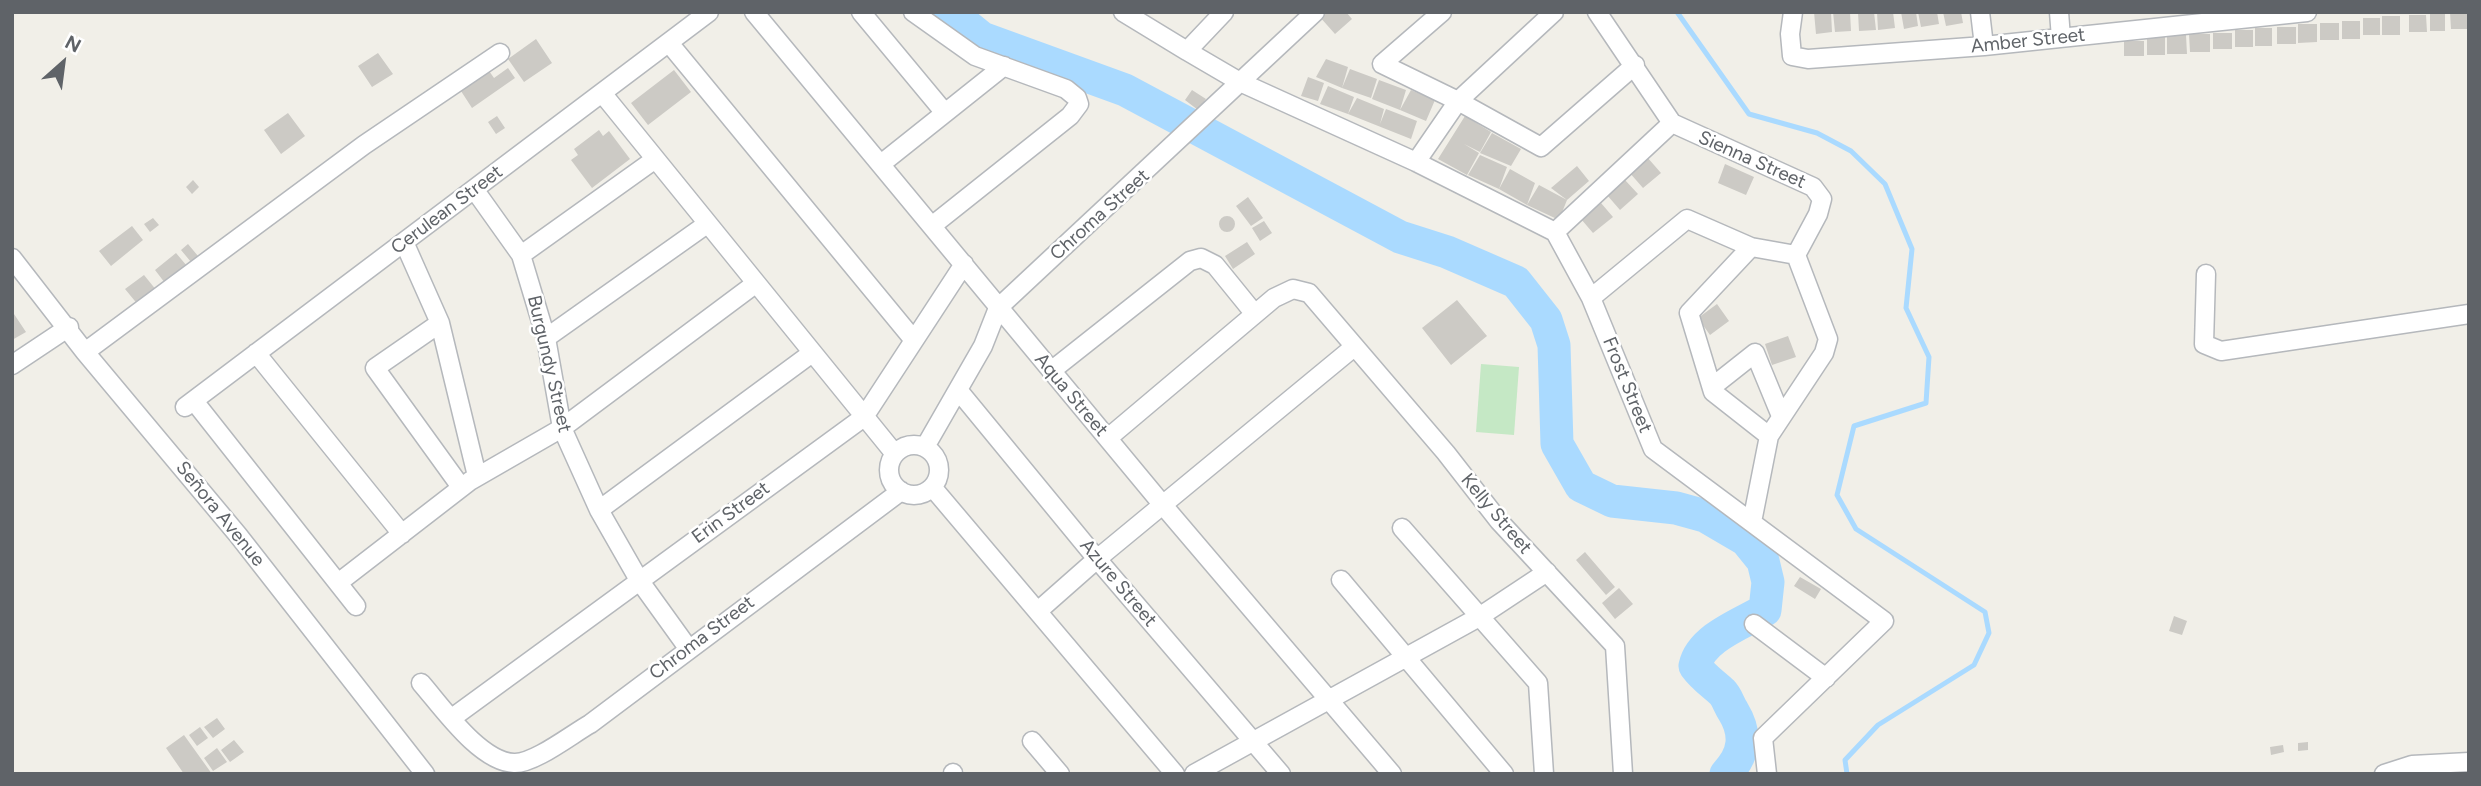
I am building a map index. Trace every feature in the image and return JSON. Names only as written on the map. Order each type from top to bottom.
[{"type":"street","name":"Cerulean Street","points":[[338,583],[189,404],[709,12]]},
{"type":"street","name":"Aqua Street","points":[[754,12],[1162,504],[1392,774]]},
{"type":"street","points":[[861,12],[945,113]]},
{"type":"street","points":[[913,12],[960,47],[1072,92],[1077,98],[1077,109],[933,225]]},
{"type":"street","points":[[1123,12],[1240,82],[1416,162],[1555,232],[1672,123],[1597,12]]},
{"type":"street","points":[[1187,51],[1224,12]]},
{"type":"street","name":"Chroma Street","points":[[925,447],[990,332],[998,308],[1315,12]]},
{"type":"street","points":[[1442,12],[1382,64],[1458,101],[1541,147],[1635,65]]},
{"type":"street","points":[[1416,162],[1458,101],[1554,12]]},
{"type":"street","name":"Amber Street","points":[[1793,12],[1790,46],[1792,56],[1829,58],[1984,46],[2307,12]]},
{"type":"street","points":[[1980,12],[1984,46]]},
{"type":"street","points":[[2059,12],[2061,38]]},
{"type":"street","points":[[669,43],[913,339]]},
{"type":"street","points":[[85,352],[364,145],[500,53]]},
{"type":"street","points":[[881,164],[1004,66]]},
{"type":"street","points":[[602,93],[895,454]]},
{"type":"street","name":"Sienna Street","points":[[1672,123],[1813,187],[1822,199],[1818,214],[1796,255]]},
{"type":"street","points":[[521,255],[654,160]]},
{"type":"street","name":"Burgundy Street","points":[[474,189],[521,255],[546,338],[562,428],[599,510],[639,580],[688,648]]},
{"type":"street","points":[[1591,298],[1687,219],[1752,247],[1796,255],[1828,339],[1824,353],[1769,436],[1752,522]]},
{"type":"street","points":[[546,338],[707,224]]},
{"type":"street","name":"Frost Street","points":[[1555,232],[1591,298],[1653,449],[1884,621],[1763,738],[1767,774]]},
{"type":"street","points":[[404,242],[440,323],[477,476]]},
{"type":"street","points":[[1752,247],[1689,313],[1713,393],[1769,436]]},
{"type":"street","name":"Señora Avenue","points":[[12,258],[85,352],[238,535],[425,774]]},
{"type":"street","points":[[1051,371],[1190,261],[1202,258],[1214,265],[1254,313],[1108,438]]},
{"type":"street","name":"Erin Street","points":[[452,718],[864,417],[964,264]]},
{"type":"street","points":[[2206,274],[2204,344],[2221,351],[2469,314]]},
{"type":"street","points":[[356,606],[338,583],[461,487],[562,428],[755,284]]},
{"type":"street","name":"Kelly Street","points":[[1254,313],[1293,289],[1309,293],[1446,453],[1499,521],[1615,646],[1623,774]]},
{"type":"street","points":[[440,323],[375,368],[461,487]]},
{"type":"street","points":[[12,365],[68,327]]},
{"type":"street","points":[[1038,611],[1162,504],[1354,346]]},
{"type":"street","points":[[257,353],[402,534]]},
{"type":"street","points":[[599,510],[812,353]]},
{"type":"street","points":[[1712,387],[1755,353],[1782,416]]},
{"type":"street","name":"Azure Street","points":[[958,390],[1097,559],[1281,774]]},
{"type":"street","points":[[908,445],[925,447],[937,459],[940,467],[933,488],[913,495],[901,491],[890,476],[891,461],[895,454],[908,445]]},
{"type":"street","points":[[933,488],[1175,774]]},
{"type":"street","name":"Chroma Street","points":[[452,718],[470,739],[495,758],[515,763],[538,755],[590,724],[901,491]]},
{"type":"street","points":[[1402,528],[1538,683],[1544,774]]},
{"type":"street","points":[[1195,774],[1479,617],[1547,572]]},
{"type":"street","points":[[1341,580],[1504,774]]},
{"type":"street","points":[[1754,624],[1826,678]]},
{"type":"street","points":[[421,683],[452,718]]},
{"type":"street","points":[[1032,740],[1060,774]]},
{"type":"street","points":[[2384,774],[2412,765],[2469,762]]},
{"type":"green space","points":[[1481,364],[1519,367],[1514,435],[1476,432]]},
{"type":"building","points":[[1324,12],[1346,12],[1352,19],[1335,34],[1319,16]]},
{"type":"building","points":[[1814,12],[1831,12],[1832,32],[1816,34]]},
{"type":"building","points":[[1833,12],[1850,12],[1851,31],[1835,32]]},
{"type":"building","points":[[1858,12],[1874,12],[1876,30],[1859,31]]},
{"type":"building","points":[[1877,12],[1893,12],[1895,28],[1878,30]]},
{"type":"building","points":[[1901,12],[1916,12],[1918,26],[1904,29]]},
{"type":"building","points":[[1918,12],[1937,12],[1939,24],[1921,27]]},
{"type":"building","points":[[1943,12],[1961,12],[1963,23],[1946,26]]},
{"type":"building","points":[[2445,12],[2445,31],[2430,31],[2430,13]]},
{"type":"building","points":[[2450,12],[2469,12],[2469,29],[2451,29]]},
{"type":"building","points":[[2409,15],[2426,15],[2427,32],[2409,32]]},
{"type":"building","points":[[2382,16],[2400,16],[2400,35],[2382,35]]},
{"type":"building","points":[[2363,18],[2380,18],[2380,35],[2363,35]]},
{"type":"building","points":[[2342,21],[2360,21],[2360,39],[2342,39]]},
{"type":"building","points":[[2320,23],[2339,23],[2339,40],[2320,40]]},
{"type":"building","points":[[2298,24],[2317,24],[2317,42],[2298,43]]},
{"type":"building","points":[[2277,27],[2296,27],[2296,44],[2277,44]]},
{"type":"building","points":[[2255,28],[2272,28],[2272,46],[2255,46]]},
{"type":"building","points":[[2235,30],[2253,30],[2253,47],[2235,47]]},
{"type":"building","points":[[2213,33],[2232,33],[2232,49],[2213,49]]},
{"type":"building","points":[[2189,34],[2210,34],[2210,52],[2190,52]]},
{"type":"building","points":[[2167,35],[2186,35],[2187,54],[2167,54]]},
{"type":"building","points":[[2147,37],[2165,37],[2165,55],[2147,55]]},
{"type":"building","points":[[536,39],[552,63],[524,82],[508,59]]},
{"type":"building","points":[[2124,41],[2144,41],[2144,56],[2124,56]]},
{"type":"building","points":[[378,53],[393,74],[372,87],[358,66]]},
{"type":"building","points":[[1326,59],[1348,67],[1342,88],[1316,77]]},
{"type":"building","points":[[487,68],[494,78],[508,68],[515,78],[472,108],[459,88]]},
{"type":"building","points":[[1350,69],[1377,79],[1371,98],[1342,88]]},
{"type":"building","points":[[674,70],[691,92],[648,125],[631,103]]},
{"type":"building","points":[[1308,77],[1324,83],[1318,101],[1301,96]]},
{"type":"building","points":[[1379,80],[1406,90],[1400,110],[1372,99]]},
{"type":"building","points":[[1328,86],[1354,97],[1348,114],[1320,104]]},
{"type":"building","points":[[1192,90],[1206,99],[1198,110],[1185,100]]},
{"type":"building","points":[[1411,90],[1435,100],[1426,121],[1400,110]]},
{"type":"building","points":[[1357,98],[1384,109],[1380,124],[1386,109],[1417,121],[1411,139],[1348,114]]},
{"type":"building","points":[[288,113],[305,136],[281,154],[264,130]]},
{"type":"building","points":[[497,116],[505,128],[496,134],[488,122]]},
{"type":"building","points":[[1465,116],[1491,132],[1480,152],[1464,144],[1479,153],[1467,175],[1438,159]]},
{"type":"building","points":[[599,130],[603,136],[609,131],[630,159],[592,188],[571,160],[578,155],[574,149]]},
{"type":"building","points":[[1492,133],[1521,149],[1511,166],[1480,153]]},
{"type":"building","points":[[1480,155],[1507,167],[1499,189],[1468,175]]},
{"type":"building","points":[[1647,157],[1661,173],[1643,188],[1629,172]]},
{"type":"building","points":[[1725,164],[1754,177],[1746,195],[1718,183]]},
{"type":"building","points":[[1577,166],[1589,181],[1567,200],[1551,188]]},
{"type":"building","points":[[1510,169],[1535,183],[1527,205],[1499,189]]},
{"type":"building","points":[[193,180],[199,187],[192,194],[186,187]]},
{"type":"building","points":[[1625,180],[1638,194],[1620,210],[1607,195]]},
{"type":"building","points":[[1539,185],[1567,200],[1559,220],[1527,205]]},
{"type":"building","points":[[1248,197],[1263,218],[1251,226],[1236,206]]},
{"type":"building","points":[[1601,203],[1613,217],[1593,233],[1581,219]]},
{"type":"building","points":[[1224,216],[1230,216],[1235,224],[1233,230],[1224,232],[1219,227],[1219,221]]},
{"type":"building","points":[[153,218],[159,225],[150,232],[144,224]]},
{"type":"building","points":[[1264,221],[1272,233],[1260,241],[1252,228]]},
{"type":"building","points":[[132,226],[143,240],[111,266],[99,251]]},
{"type":"building","points":[[1247,242],[1255,254],[1233,269],[1225,256]]},
{"type":"building","points":[[188,244],[198,256],[191,262],[181,250]]},
{"type":"building","points":[[176,253],[187,266],[165,283],[155,270]]},
{"type":"building","points":[[144,275],[157,291],[139,306],[125,289]]},
{"type":"building","points":[[1457,300],[1487,336],[1451,365],[1422,328]]},
{"type":"building","points":[[1717,304],[1729,321],[1710,335],[1698,318]]},
{"type":"building","points":[[12,311],[26,332],[12,340]]},
{"type":"building","points":[[1788,336],[1796,357],[1772,365],[1765,344]]},
{"type":"building","points":[[1585,552],[1615,587],[1606,595],[1576,560]]},
{"type":"building","points":[[1800,577],[1821,589],[1815,599],[1794,586]]},
{"type":"building","points":[[1619,588],[1633,604],[1615,619],[1602,603]]},
{"type":"building","points":[[2174,616],[2187,621],[2182,635],[2169,631]]},
{"type":"building","points":[[217,718],[225,729],[213,738],[204,727]]},
{"type":"building","points":[[200,727],[208,738],[197,746],[189,735]]},
{"type":"building","points":[[184,735],[212,774],[184,774],[166,748]]},
{"type":"building","points":[[234,740],[244,752],[230,762],[221,750]]},
{"type":"building","points":[[2308,742],[2308,750],[2298,751],[2298,743]]},
{"type":"building","points":[[2283,745],[2284,752],[2271,755],[2270,747]]},
{"type":"building","points":[[217,748],[227,762],[213,771],[204,758]]},
{"type":"waterway","points":[[950,12],[982,38],[1125,90],[1400,237],[1447,252],[1516,282],[1546,320],[1554,345],[1557,444],[1581,486],[1612,501],[1676,508],[1705,516],[1746,540],[1763,561],[1768,582],[1765,610],[1713,640],[1705,647],[1695,666],[1724,694],[1740,728],[1740,751],[1726,774]]},
{"type":"waterway","points":[[1677,12],[1749,114],[1817,133],[1851,151],[1885,184],[1912,249],[1906,308],[1929,357],[1926,403],[1854,426],[1837,495],[1856,529],[1985,612],[1989,633],[1974,665],[1878,725],[1845,760],[1847,774]]}]
